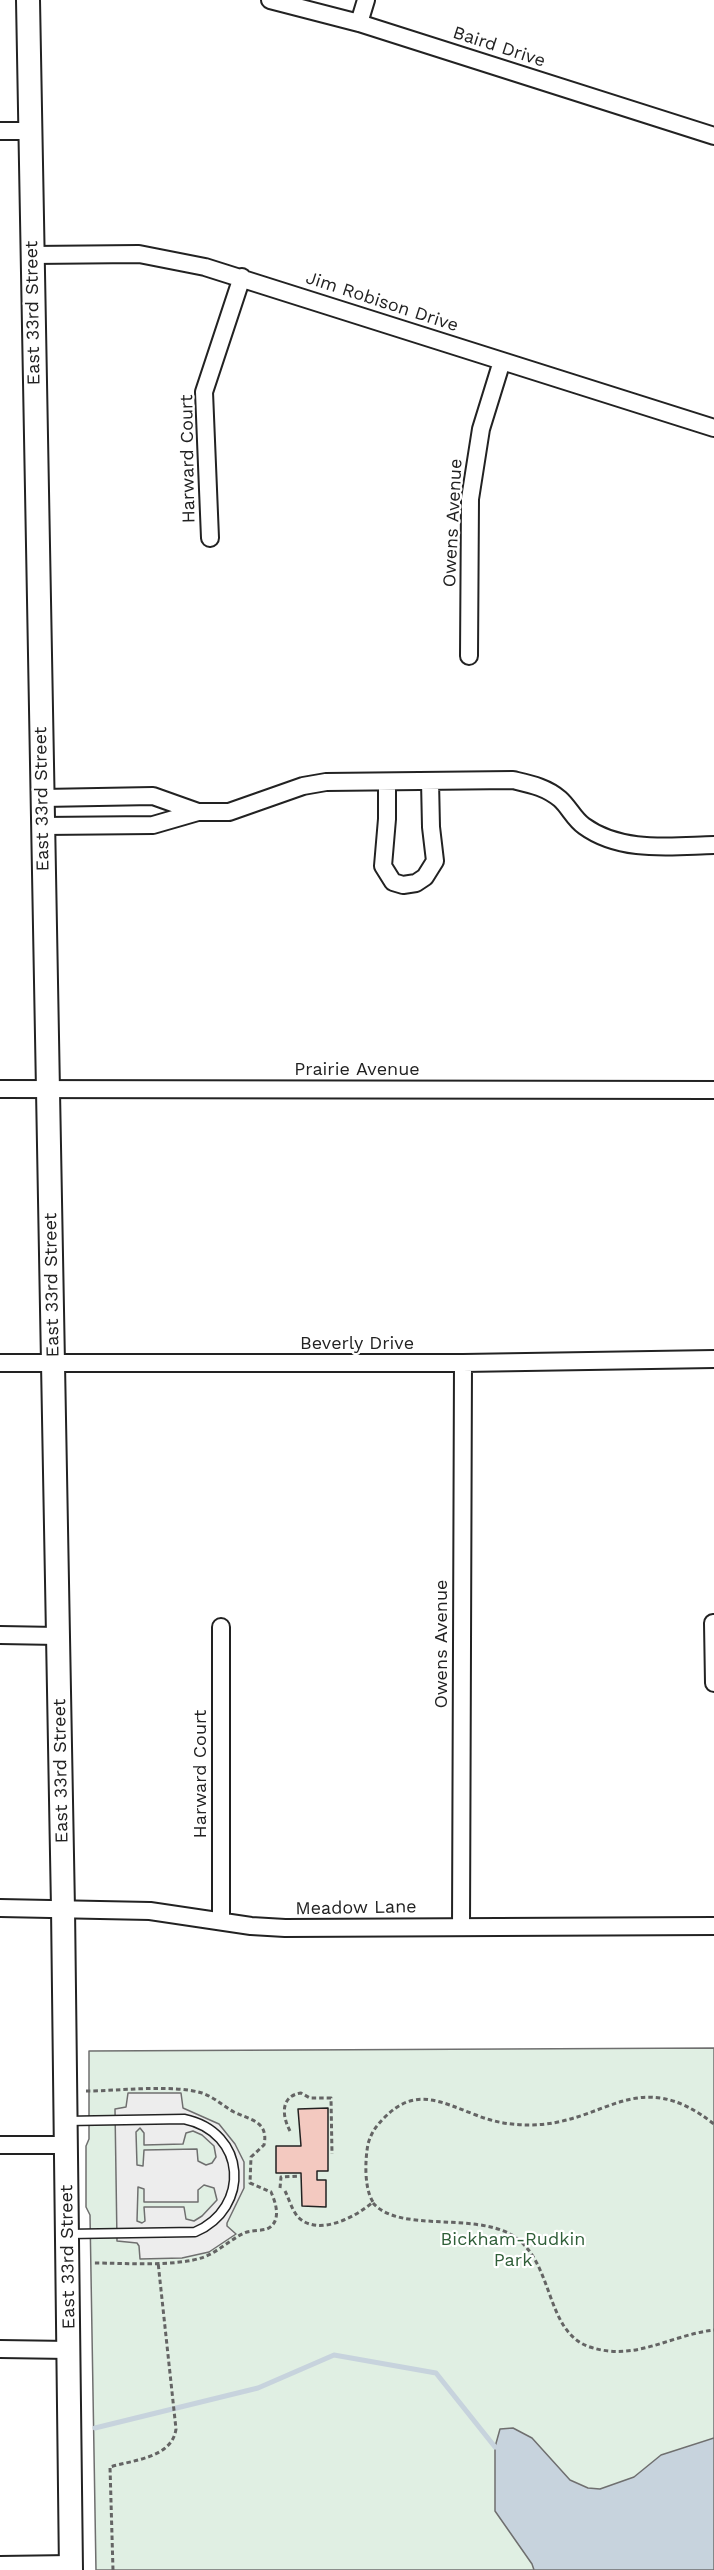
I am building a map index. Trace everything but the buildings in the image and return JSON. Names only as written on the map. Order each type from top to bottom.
[{"type":"street","name":"East 33rd Street","points":[[28,0],[67,2145],[71,2567]]},
{"type":"street","name":"Baird Drive","points":[[270,0],[359,23],[714,136]]},
{"type":"street","points":[[359,23],[366,0]]},
{"type":"street","points":[[0,131],[30,131]]},
{"type":"street","name":"Jim Robison Drive","points":[[32,255],[140,254],[185,262],[242,277],[714,428]]},
{"type":"street","name":"Harward Court","points":[[210,538],[204,392],[242,277]]},
{"type":"street","name":"Owens Avenue","points":[[469,656],[470,499],[481,429],[502,361]]},
{"type":"street","points":[[43,826],[153,825],[198,812],[229,812],[303,786],[326,782],[513,780],[541,786],[560,799],[583,826],[613,841],[648,846],[714,845]]},
{"type":"street","points":[[387,782],[383,866],[393,882],[403,885],[416,883],[425,877],[435,861],[430,816],[430,781]]},
{"type":"street","points":[[142,796],[142,825]]},
{"type":"street","points":[[42,798],[153,796],[198,812]]},
{"type":"street","name":"Prairie Avenue","points":[[0,1089],[714,1090]]},
{"type":"street","name":"Beverly Drive","points":[[0,1363],[463,1363],[714,1359]]},
{"type":"street","name":"Owens Avenue","points":[[461,1926],[463,1363]]},
{"type":"street","points":[[713,1623],[714,1683]]},
{"type":"street","name":"Harward Court","points":[[221,1627],[221,1921]]},
{"type":"street","points":[[0,1635],[58,1636]]},
{"type":"street","name":"Meadow Lane","points":[[0,1908],[150,1911],[285,1928],[714,1926]]},
{"type":"street","points":[[0,2145],[67,2145]]},
{"type":"street","points":[[0,2349],[70,2350]]},
{"type":"street","points":[[0,2565],[71,2567]]},
{"type":"lane","points":[[66,2121],[184,2119],[196,2121],[218,2134],[225,2143],[234,2166],[230,2198],[210,2224],[195,2232],[68,2234]]},
{"type":"path","points":[[86,2091],[182,2090],[202,2093],[234,2112],[251,2117],[262,2126],[265,2132],[264,2145],[251,2157],[250,2183],[271,2192],[277,2209],[270,2228],[241,2235],[203,2258],[181,2262],[94,2263]]},
{"type":"path","points":[[290,2131],[284,2111],[285,2103],[291,2095],[301,2093],[310,2098],[331,2098],[332,2154]]},
{"type":"path","points":[[714,2124],[686,2105],[659,2097],[615,2102],[556,2124],[526,2126],[492,2121],[435,2100],[416,2099],[390,2111],[370,2135],[366,2154],[369,2197],[381,2210],[406,2219],[482,2224],[514,2236],[535,2257],[567,2331],[577,2341],[588,2347],[607,2352],[628,2353],[700,2331],[714,2330]]},
{"type":"path","points":[[280,2188],[281,2178],[301,2176]]},
{"type":"path","points":[[285,2191],[299,2218],[316,2224],[343,2222],[373,2202]]},
{"type":"path","points":[[113,2570],[110,2467],[161,2453],[175,2437],[177,2421],[158,2262]]},
{"type":"green space","name":"Bickham-Rudkin Park","points":[[714,2048],[714,2570],[96,2570],[90,2215],[86,2207],[89,2051]]},
{"type":"shaded area","points":[[128,2093],[181,2093],[183,2108],[219,2124],[235,2144],[244,2162],[244,2188],[227,2223],[227,2226],[236,2234],[209,2252],[182,2258],[140,2259],[137,2243],[117,2241],[115,2109],[126,2107]],"holes":[[[140,2128],[144,2133],[144,2145],[183,2144],[186,2133],[193,2131],[202,2135],[214,2146],[216,2157],[212,2163],[206,2165],[198,2161],[197,2149],[144,2150],[143,2166],[137,2165],[136,2132]],[[204,2185],[214,2188],[217,2200],[194,2221],[186,2219],[184,2207],[144,2207],[145,2221],[142,2223],[137,2221],[138,2187],[144,2189],[144,2202],[198,2202],[198,2190]]]},
{"type":"shaded area","points":[[513,2428],[532,2438],[570,2480],[588,2488],[600,2489],[634,2477],[661,2455],[714,2438],[714,2570],[534,2570],[495,2511],[495,2447],[500,2429]]},
{"type":"waterway","points":[[95,2428],[258,2388],[334,2355],[436,2373],[495,2447]]}]
